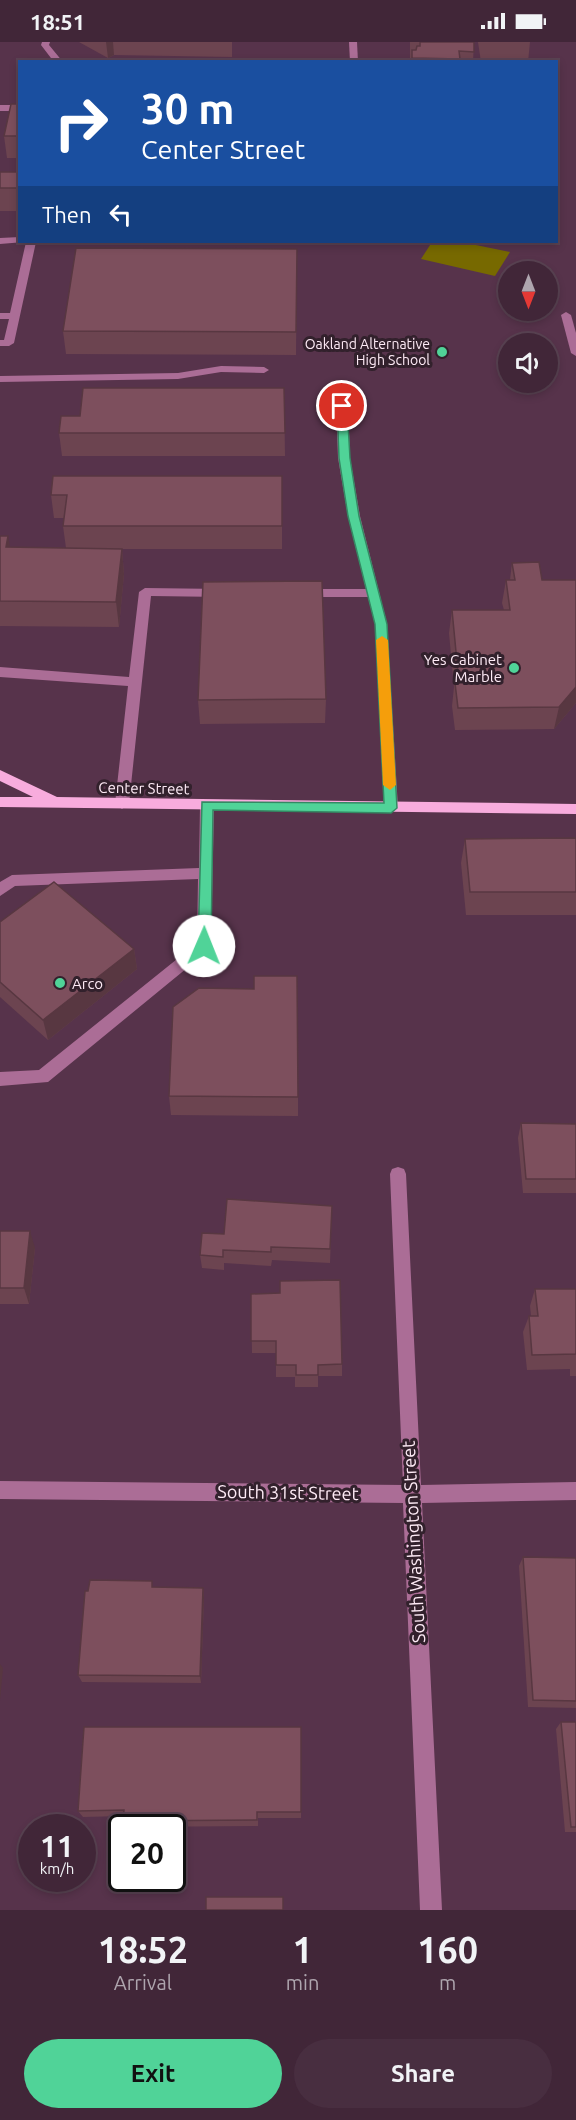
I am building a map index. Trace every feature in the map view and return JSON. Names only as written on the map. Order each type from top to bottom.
[{"type":"main road","points":[[0,775],[56,803]]},
{"type":"main road","name":"Center Street","points":[[0,802],[391,808],[576,808]]},
{"type":"street","points":[[46,42],[45,45],[57,60]]},
{"type":"street","points":[[353,42],[354,60]]},
{"type":"street","points":[[0,108],[18,108]]},
{"type":"street","points":[[0,241],[18,240]]},
{"type":"street","points":[[0,343],[9,343],[31,243]]},
{"type":"street","points":[[566,315],[576,352]]},
{"type":"street","points":[[0,316],[15,316]]},
{"type":"street","points":[[0,379],[178,376],[221,369],[264,370]]},
{"type":"street","points":[[342,406],[344,458],[354,516],[381,624],[391,808]]},
{"type":"street","points":[[122,804],[145,592],[241,593]]},
{"type":"street","points":[[289,593],[373,593]]},
{"type":"street","points":[[0,672],[135,682]]},
{"type":"street","points":[[0,1079],[42,1077],[204,946],[207,806]]},
{"type":"street","points":[[0,890],[12,881],[206,873]]},
{"type":"street","name":"South Washington Street","points":[[398,1174],[410,1494],[431,1910]]},
{"type":"street","name":"South 31st Street","points":[[0,1490],[410,1494],[576,1491]]},
{"type":"shaded area","points":[[431,243],[466,243],[510,252],[504,261],[498,261],[498,271],[495,276],[421,259]]},
{"type":"building","points":[[420,42],[474,42],[474,52],[459,51],[460,59],[412,58],[412,50],[420,46]]},
{"type":"building","points":[[11,104],[18,104],[18,136],[4,136]]},
{"type":"building","points":[[0,172],[18,172],[18,188],[0,188]]},
{"type":"building","points":[[76,248],[297,249],[296,332],[63,331]]},
{"type":"building","points":[[83,388],[284,388],[285,433],[59,433],[61,416],[80,416]]},
{"type":"building","points":[[53,476],[282,476],[282,526],[63,526],[67,495],[51,495]]},
{"type":"building","points":[[0,536],[8,536],[6,547],[122,549],[116,602],[0,601]]},
{"type":"building","name":"Yes Cabinet Marble","points":[[539,562],[542,580],[576,580],[576,687],[559,707],[458,708],[455,683],[459,683],[452,610],[510,610],[506,580],[515,580],[512,563]]},
{"type":"building","points":[[322,581],[326,699],[198,700],[203,582]]},
{"type":"building","points":[[576,838],[576,892],[470,892],[465,839]]},
{"type":"building","name":"Arco","points":[[54,882],[134,949],[43,1020],[0,982],[0,922]]},
{"type":"building","points":[[254,976],[297,976],[298,1097],[169,1096],[173,1007],[199,988],[254,989]]},
{"type":"building","points":[[521,1123],[576,1124],[576,1179],[526,1179]]},
{"type":"building","points":[[227,1199],[332,1206],[330,1249],[271,1247],[271,1252],[223,1250],[223,1257],[200,1255],[202,1233],[224,1234]]},
{"type":"building","points":[[0,1231],[30,1231],[24,1288],[0,1288]]},
{"type":"building","points":[[340,1280],[342,1364],[318,1365],[318,1375],[296,1375],[296,1365],[276,1365],[276,1341],[251,1341],[251,1294],[280,1293],[280,1281]]},
{"type":"building","points":[[535,1289],[576,1289],[576,1354],[532,1355],[529,1316],[538,1316]]},
{"type":"building","points":[[523,1557],[576,1558],[576,1701],[533,1700]]},
{"type":"building","points":[[90,1580],[152,1581],[152,1587],[203,1588],[200,1676],[78,1675],[85,1591],[88,1591]]},
{"type":"building","points":[[561,1722],[576,1722],[576,1827],[571,1827]]},
{"type":"building","points":[[84,1727],[301,1727],[301,1812],[257,1812],[257,1820],[186,1821],[186,1814],[124,1814],[124,1810],[78,1811]]},
{"type":"building","points":[[206,1897],[283,1897],[283,1910],[206,1910]]},
{"type":"slow traffic","points":[[382,640],[390,785]]},
{"type":"place","name":"Oakland Alternative High School","points":[[442,352]]},
{"type":"place","name":"Yes Cabinet Marble","points":[[514,668]]},
{"type":"place","name":"Arco","points":[[60,983]]},
{"type":"route","points":[[204,946],[207,806],[391,808],[381,624],[354,516],[344,458],[342,406]]}]
